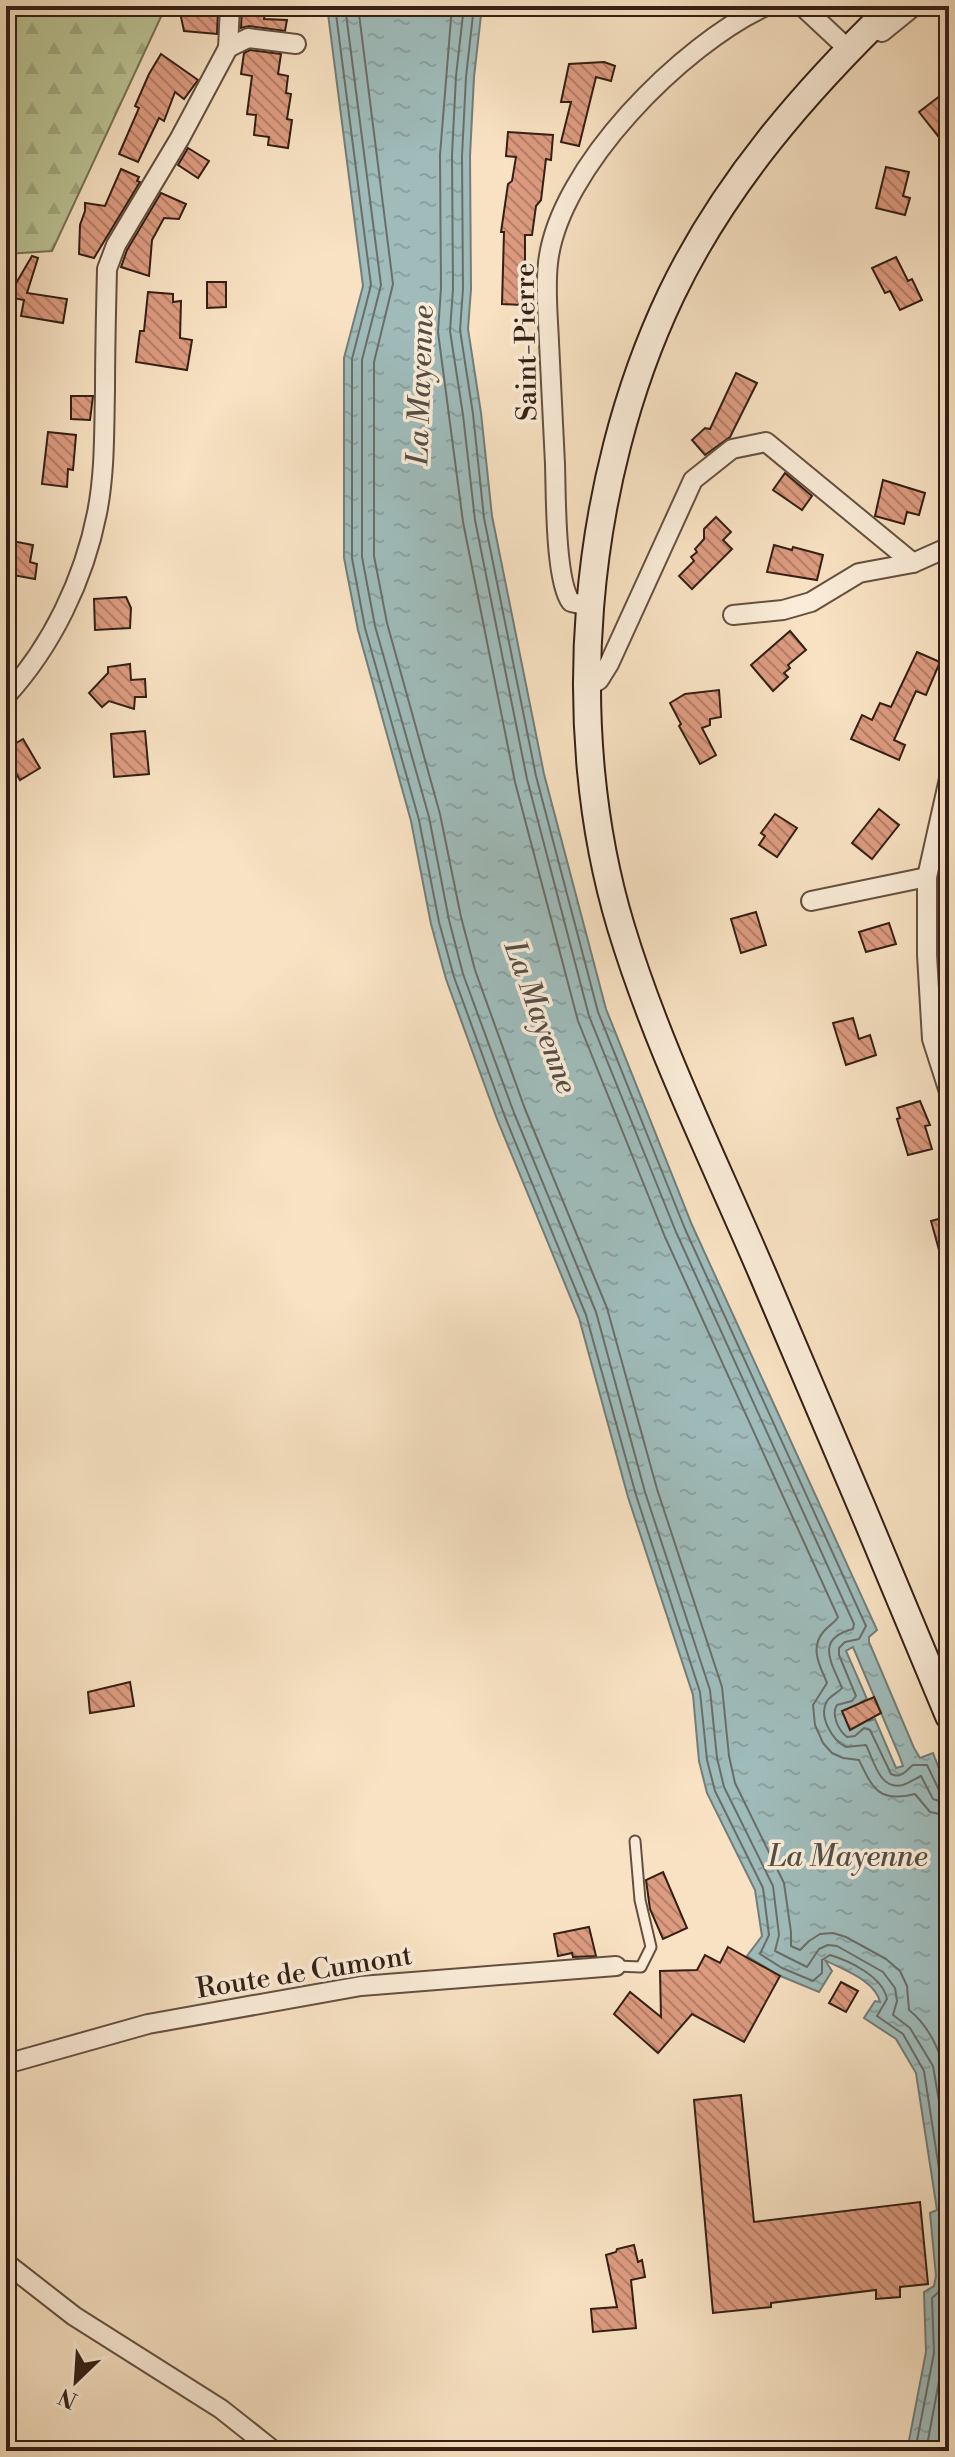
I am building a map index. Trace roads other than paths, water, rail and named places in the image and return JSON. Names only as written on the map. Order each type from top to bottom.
[{"type":"main road","points":[[893,6],[790,112],[741,177],[673,291],[650,341],[626,414],[608,488],[589,606],[586,688],[593,790],[622,929],[677,1076],[949,1716]]},
{"type":"street","points":[[6,696],[29,671],[54,631],[82,567],[97,512],[104,452],[107,269],[116,245],[180,138],[228,48],[230,6]]},
{"type":"street","name":"Saint-Pierre","points":[[589,606],[571,602],[563,590],[557,507],[548,262],[562,213],[589,163],[652,89],[679,64],[746,15],[766,6]]},
{"type":"street","points":[[802,6],[848,49],[876,37],[914,6]]},
{"type":"street","points":[[228,48],[248,38],[296,44]]},
{"type":"street","points":[[586,688],[599,680],[609,664],[693,480],[732,449],[766,442],[913,563]]},
{"type":"street","points":[[733,615],[783,610],[811,602],[859,573],[913,563],[949,547]]},
{"type":"street","points":[[949,779],[927,877],[927,955],[932,1039],[949,1092]]},
{"type":"street","points":[[811,901],[927,877]]},
{"type":"street","name":"Route de Cumont","points":[[6,2064],[148,2024],[361,1986],[616,1966]]},
{"type":"street","points":[[6,2263],[74,2316],[221,2409],[274,2451]]},
{"type":"lane","points":[[616,1966],[641,1967],[651,1947],[640,1900],[635,1841]]},
{"type":"water","name":"La Mayenne","points":[[327,6],[482,6],[470,156],[471,289],[468,329],[492,516],[544,774],[606,1009],[692,1225],[877,1630],[869,1637],[869,1642],[914,1748],[920,1758],[933,1753],[949,1795],[949,2451],[907,2451],[926,2352],[924,2292],[934,2286],[936,2276],[930,2213],[937,2210],[916,2073],[896,2039],[864,2018],[875,2001],[880,2002],[865,1982],[825,1960],[832,1971],[819,1992],[778,1975],[747,1956],[762,1936],[755,1890],[707,1793],[699,1761],[693,1695],[628,1497],[579,1318],[497,1119],[446,979],[431,924],[411,821],[358,630],[344,558],[344,358],[363,286]],"holes":[[[853,1647],[903,1766],[896,1768],[875,1719],[869,1721],[861,1702],[867,1699],[846,1651]]]}]
